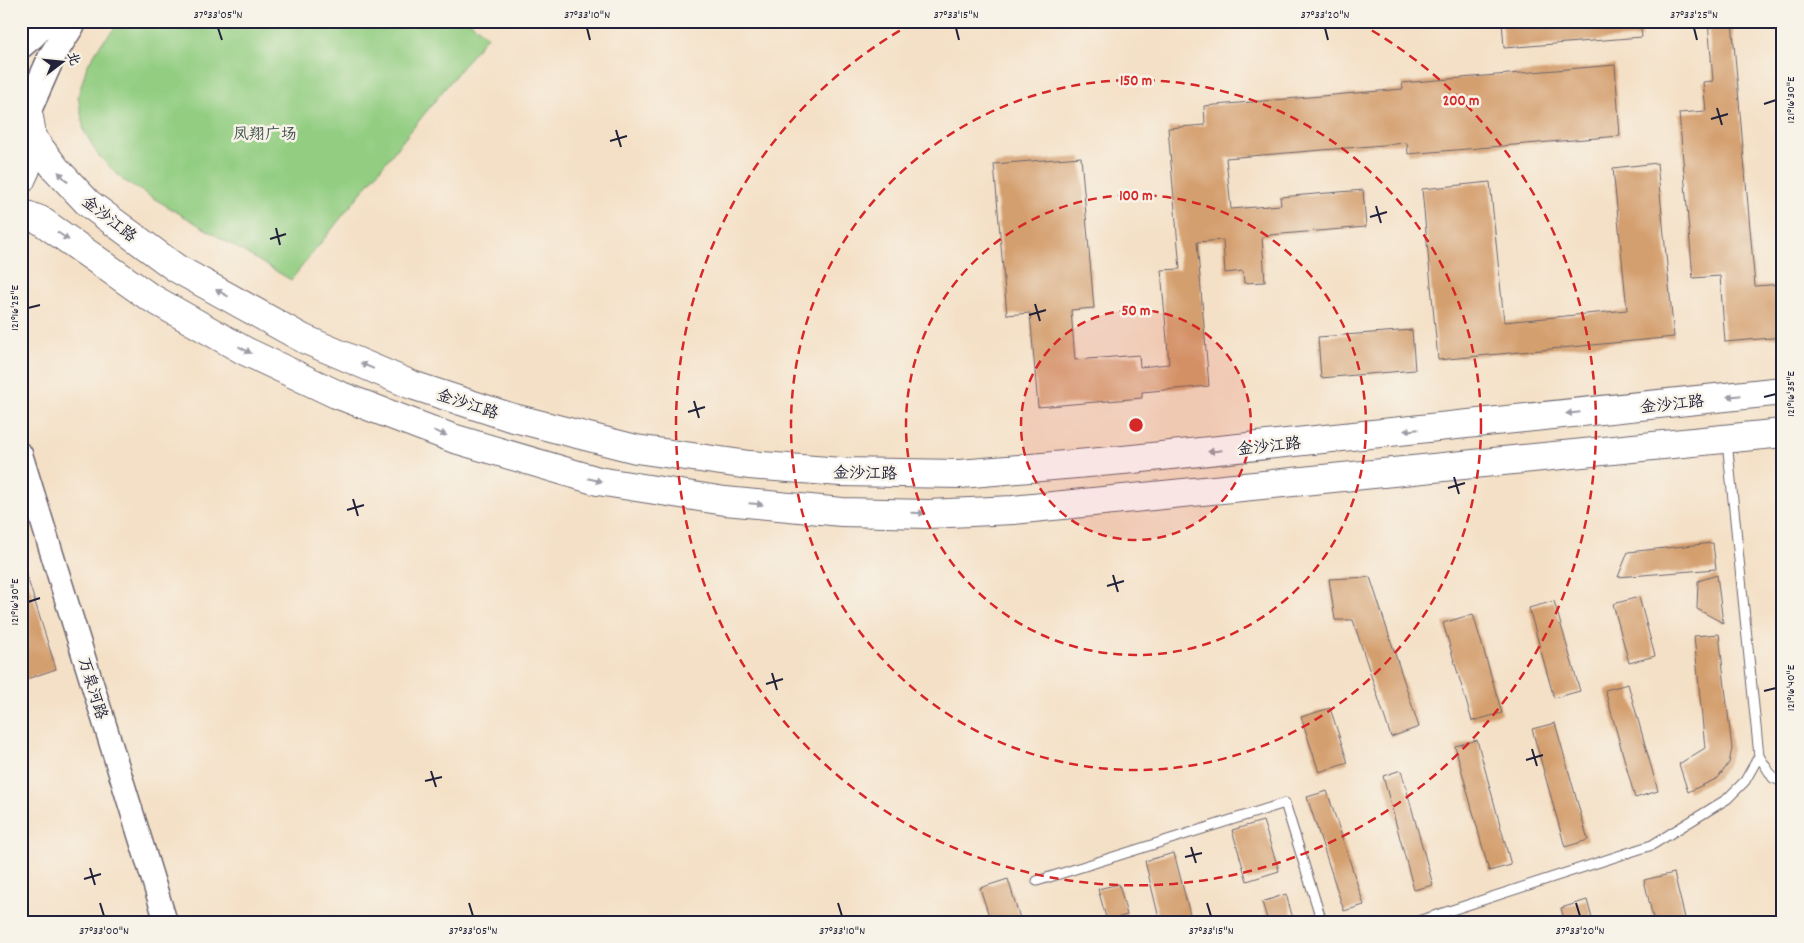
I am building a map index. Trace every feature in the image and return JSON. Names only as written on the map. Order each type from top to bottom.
[{"type":"main road","points":[[21,45],[34,35],[46,21]]},
{"type":"main road","points":[[21,180],[28,168],[32,139],[25,103],[74,21]]},
{"type":"main road","name":"金沙江路","points":[[32,139],[56,169],[88,203],[176,268],[304,339],[412,385],[510,417],[636,449],[749,465],[841,472],[960,474],[1123,460],[1783,391]]},
{"type":"main road","points":[[21,213],[40,220],[148,296],[246,351],[336,394],[452,438],[598,481],[725,501],[842,512],[928,514],[1013,510],[1783,432]]},
{"type":"street","name":"万泉河路","points":[[21,454],[166,922]]},
{"type":"lane","points":[[1727,438],[1759,756],[1773,778],[1783,782]]},
{"type":"lane","points":[[1415,922],[1652,845],[1727,799],[1746,782],[1759,756]]},
{"type":"lane","points":[[1037,881],[1285,803],[1322,922]]},
{"type":"green space","name":"凤翔广场","points":[[121,21],[469,21],[487,36],[291,280],[123,180],[98,155],[84,131],[78,96],[87,66],[100,45]]},
{"type":"building","points":[[1502,21],[1640,21],[1642,37],[1504,48]]},
{"type":"building","points":[[1708,21],[1732,21],[1755,286],[1783,284],[1783,337],[1725,342],[1720,276],[1693,278],[1679,113],[1706,111],[1703,82],[1713,81]]},
{"type":"building","points":[[1615,65],[1620,136],[1408,154],[1407,143],[1226,158],[1231,209],[1281,205],[1280,197],[1363,190],[1366,227],[1262,237],[1265,282],[1244,283],[1243,271],[1225,273],[1223,240],[1197,242],[1209,386],[1142,392],[1142,398],[1038,407],[1030,313],[1007,315],[994,164],[1081,157],[1094,308],[1071,310],[1075,360],[1139,355],[1140,367],[1169,364],[1161,270],[1180,269],[1168,128],[1205,125],[1204,106],[1403,89],[1402,83]]},
{"type":"building","points":[[1657,163],[1674,337],[1438,360],[1422,189],[1490,182],[1504,322],[1627,310],[1613,168]]},
{"type":"building","points":[[1412,330],[1415,370],[1321,378],[1318,337]]},
{"type":"building","points":[[1713,543],[1716,569],[1618,577],[1628,552]]},
{"type":"building","points":[[21,567],[24,567],[56,669],[21,681]]},
{"type":"building","points":[[1717,575],[1723,623],[1697,609],[1698,581]]},
{"type":"building","points":[[1370,577],[1419,727],[1391,737],[1353,620],[1335,620],[1329,579]]},
{"type":"building","points":[[1639,597],[1655,656],[1629,663],[1613,604]]},
{"type":"building","points":[[1554,601],[1580,691],[1554,698],[1529,608]]},
{"type":"building","points":[[1473,614],[1502,713],[1472,721],[1443,623]]},
{"type":"building","points":[[1719,634],[1732,749],[1729,763],[1718,778],[1688,792],[1679,764],[1705,748],[1694,636]]},
{"type":"building","points":[[1628,684],[1658,791],[1635,798],[1605,690]]},
{"type":"building","points":[[1330,708],[1348,763],[1319,772],[1301,717]]},
{"type":"building","points":[[1555,723],[1588,840],[1565,847],[1532,729]]},
{"type":"building","points":[[1477,740],[1511,865],[1489,871],[1455,746]]},
{"type":"building","points":[[1401,770],[1433,885],[1414,890],[1383,776]]},
{"type":"building","points":[[1327,791],[1364,905],[1344,911],[1307,797]]},
{"type":"building","points":[[1263,821],[1279,871],[1247,881],[1232,830]]},
{"type":"building","points":[[1174,853],[1192,922],[1160,922],[1145,861]]},
{"type":"building","points":[[1674,873],[1686,922],[1654,922],[1644,880]]},
{"type":"building","points":[[1008,879],[1021,922],[991,922],[980,888]]},
{"type":"building","points":[[1119,884],[1127,915],[1107,921],[1098,889]]},
{"type":"building","points":[[1286,894],[1294,922],[1268,922],[1262,902]]},
{"type":"building","points":[[1587,900],[1593,922],[1565,922],[1561,908]]}]
